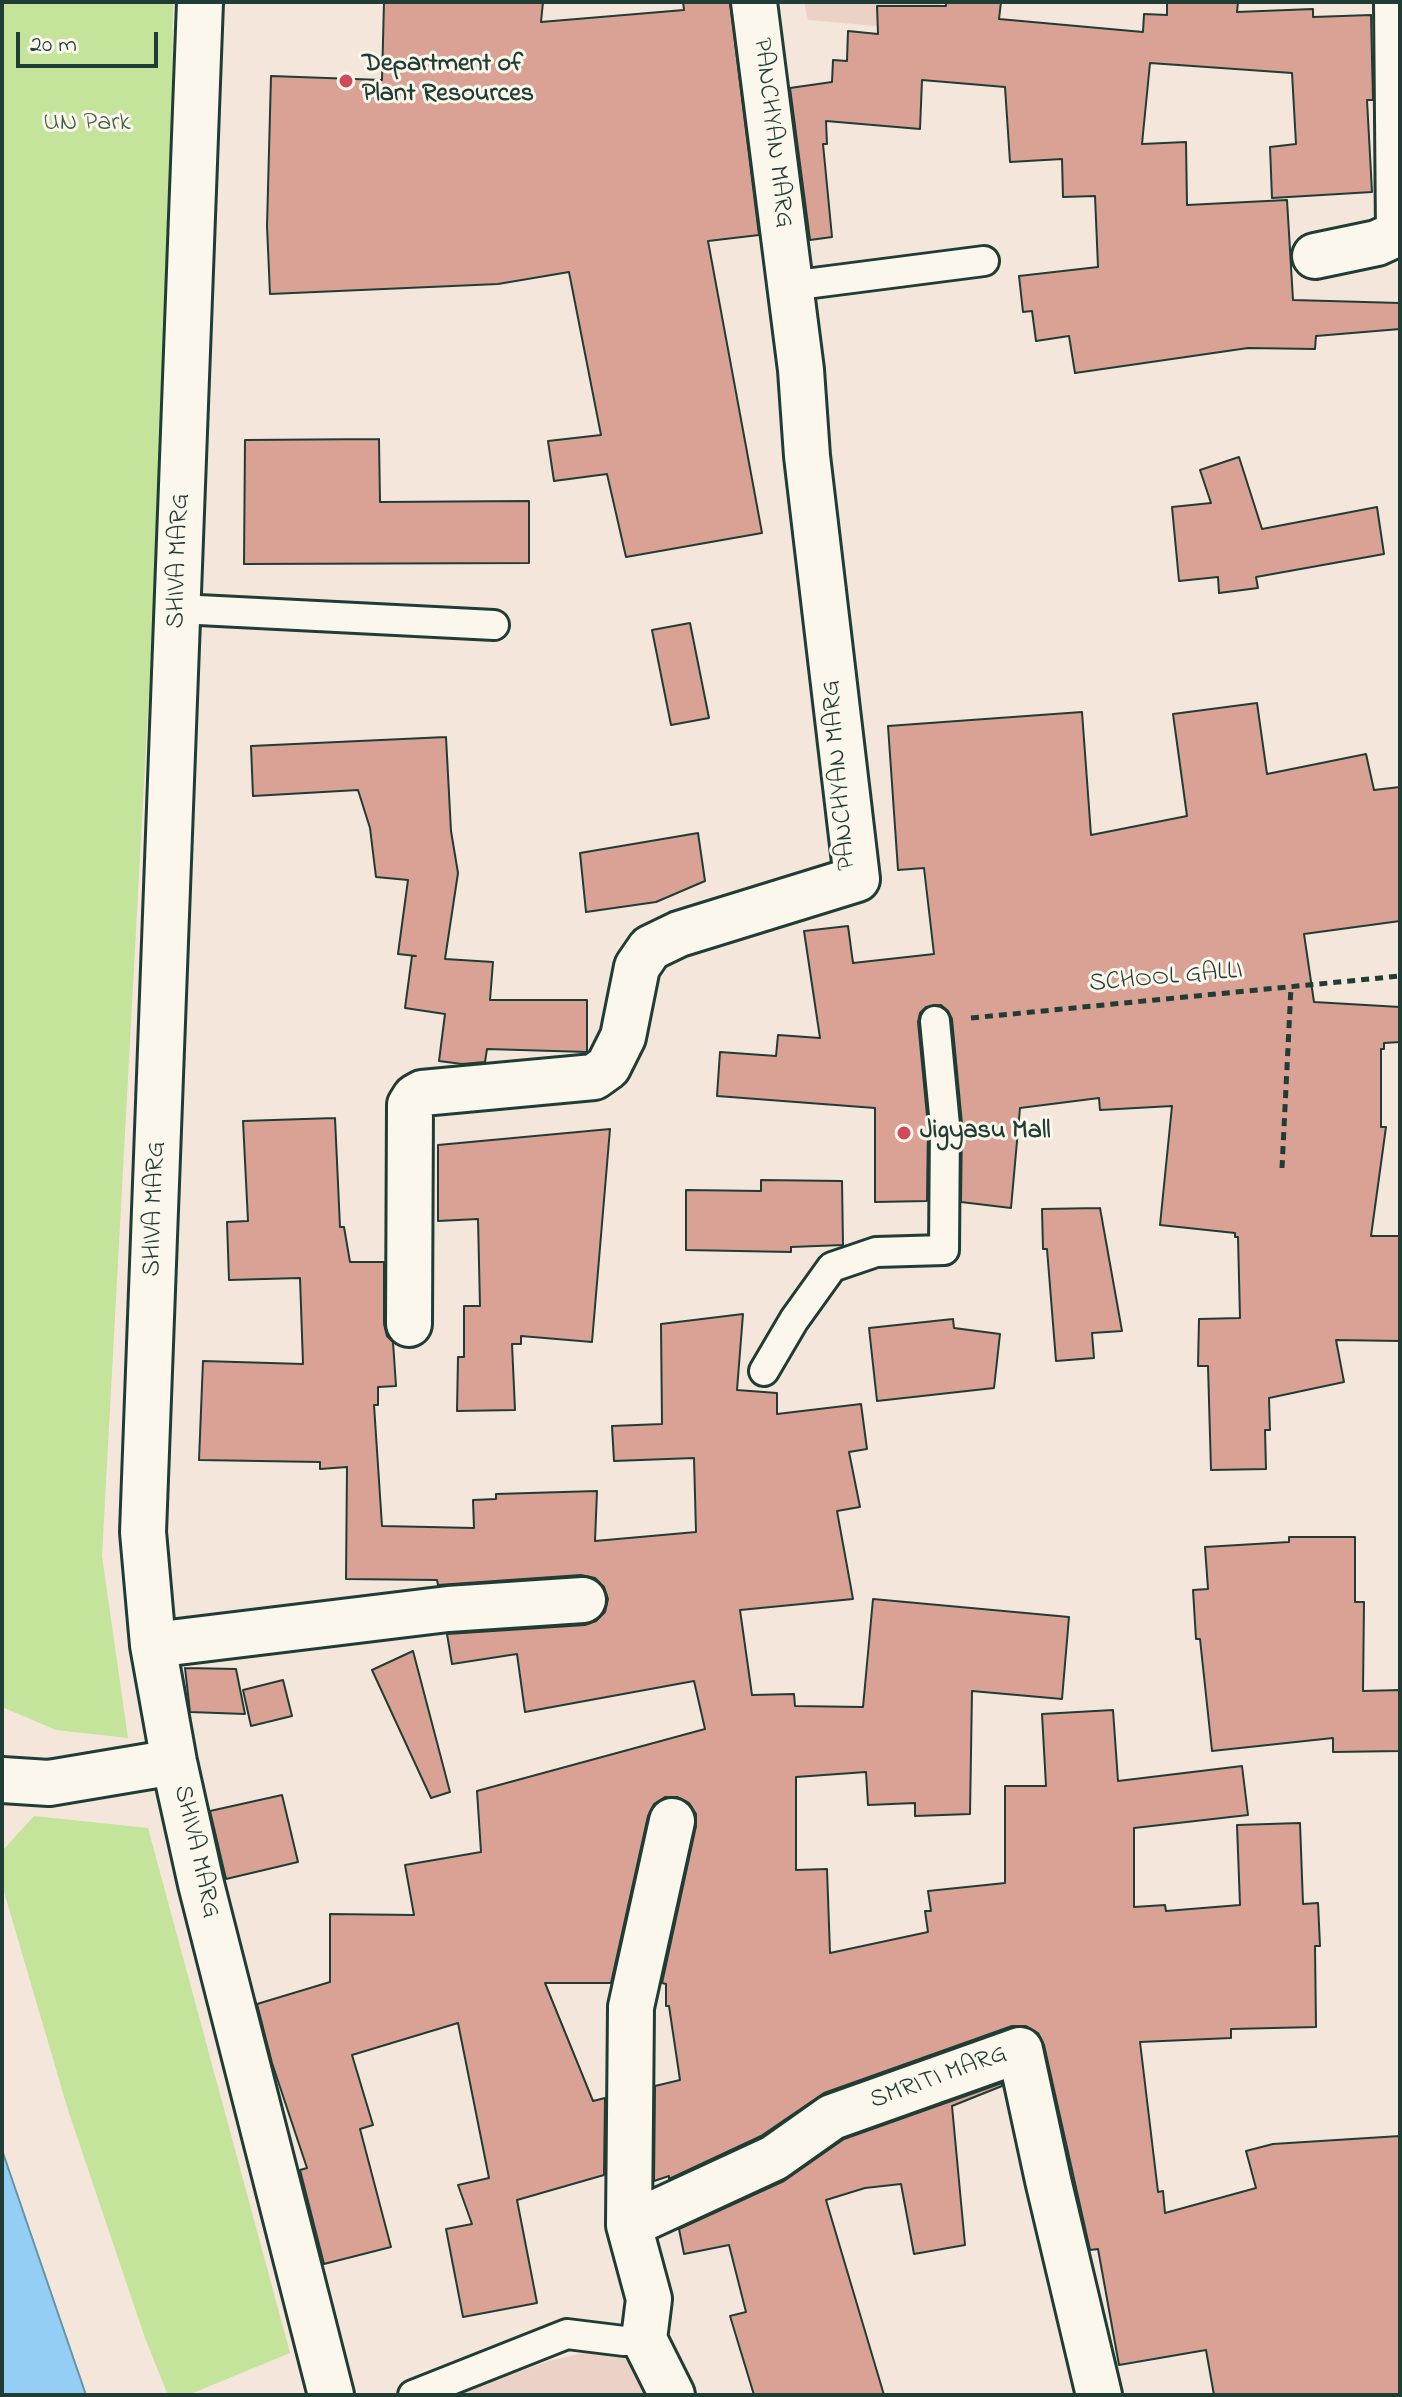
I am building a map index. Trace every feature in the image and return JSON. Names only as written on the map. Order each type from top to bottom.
[{"type":"street","name":"SHIVA MARG","points":[[200,2],[143,1532],[153,1645],[174,1762],[201,1884],[331,2395]]},
{"type":"street","name":"PANCHYAN MARG","points":[[409,1324],[410,1105],[415,1097],[422,1093],[594,1077],[608,1067],[623,1037],[637,967],[650,948],[679,934],[857,879],[807,456],[801,370],[754,2]]},
{"type":"street","points":[[1315,256],[1377,243],[1399,233],[1397,2]]},
{"type":"street","points":[[153,1645],[448,1609],[583,1600]]},
{"type":"street","points":[[2,1780],[49,1783],[174,1762]]},
{"type":"street","points":[[672,1821],[631,2007],[629,2225],[649,2299],[644,2339],[672,2395]]},
{"type":"street","name":"SMRITI MARG","points":[[629,2225],[774,2158],[832,2117],[1020,2050],[1099,2395]]},
{"type":"lane","points":[[790,286],[984,261]]},
{"type":"lane","points":[[179,609],[494,625]]},
{"type":"lane","points":[[764,1371],[794,1320],[832,1267],[876,1252],[944,1250],[945,1125],[935,1021]]},
{"type":"lane","points":[[413,2395],[567,2334],[624,2341],[644,2339]]},
{"type":"path","name":"SCHOOL GALLI","points":[[935,1021],[1400,976]]},
{"type":"path","points":[[1282,1168],[1291,987]]},
{"type":"shaded area","points":[[804,2],[940,2],[938,10],[922,30],[808,20]]},
{"type":"shaded area","points":[[644,2339],[672,2395],[454,2395],[549,2361]]},
{"type":"green space","name":"UN Park","points":[[2,2],[173,2],[170,305],[102,1556],[128,1738],[56,1730],[2,1707]]},
{"type":"green space","points":[[34,1816],[148,1828],[290,2353],[188,2395],[168,2395],[145,2338],[68,2110],[2,1885],[2,1851]]},
{"type":"water","points":[[2,2150],[86,2395],[2,2395]]},
{"type":"building","points":[[384,2],[543,2],[541,22],[684,10],[683,2],[730,2],[759,235],[708,241],[762,533],[626,557],[607,474],[554,481],[548,441],[601,435],[569,272],[498,284],[270,294],[267,226],[271,76],[382,80]]},
{"type":"building","points":[[946,2],[1001,2],[999,19],[1143,32],[1144,14],[1167,15],[1167,2],[1238,2],[1237,12],[1313,9],[1313,17],[1371,15],[1373,100],[1367,100],[1372,192],[1272,198],[1270,147],[1296,144],[1292,73],[1150,63],[1142,144],[1186,142],[1187,205],[1287,200],[1293,300],[1400,303],[1400,329],[1316,336],[1315,349],[1248,348],[1075,373],[1069,336],[1036,341],[1032,311],[1023,312],[1019,276],[1098,267],[1095,196],[1063,197],[1062,159],[1010,162],[1005,87],[922,80],[920,129],[826,121],[827,144],[823,144],[832,237],[810,240],[790,88],[832,82],[833,60],[847,61],[848,31],[878,34],[877,6],[946,6]]},
{"type":"building","points":[[379,439],[380,502],[529,501],[529,563],[244,564],[245,440]]},
{"type":"building","points":[[1239,457],[1262,529],[1377,507],[1384,554],[1256,577],[1258,588],[1219,593],[1218,577],[1179,581],[1172,507],[1211,503],[1200,470]]},
{"type":"building","points":[[690,623],[709,718],[671,725],[652,630]]},
{"type":"building","points":[[1257,703],[1267,774],[1366,754],[1374,790],[1400,787],[1400,921],[1304,934],[1314,1002],[1400,1007],[1400,1042],[1384,1043],[1384,1049],[1381,1049],[1381,1127],[1386,1127],[1371,1236],[1400,1236],[1400,1341],[1336,1340],[1344,1382],[1269,1398],[1270,1430],[1265,1430],[1266,1469],[1211,1470],[1208,1366],[1198,1366],[1199,1319],[1240,1318],[1238,1237],[1235,1233],[1160,1225],[1172,1106],[1100,1110],[1099,1098],[1020,1108],[1011,1208],[961,1202],[962,1124],[952,1019],[941,1005],[926,1007],[920,1013],[918,1022],[928,1126],[927,1201],[875,1202],[875,1108],[717,1096],[720,1052],[776,1056],[778,1035],[820,1038],[804,931],[848,926],[853,963],[934,954],[924,868],[898,870],[888,726],[1082,712],[1091,835],[1187,816],[1173,714]]},
{"type":"building","points":[[446,737],[451,831],[458,873],[445,959],[493,962],[490,1000],[587,1000],[587,1052],[487,1049],[485,1062],[462,1064],[439,1061],[445,1014],[405,1008],[412,956],[416,956],[398,954],[408,880],[376,877],[370,828],[358,790],[253,796],[251,746]]},
{"type":"building","points":[[698,833],[705,881],[656,902],[586,912],[580,853]]},
{"type":"building","points":[[335,1118],[340,1227],[344,1227],[350,1262],[384,1262],[384,1324],[387,1336],[393,1342],[396,1386],[378,1387],[378,1405],[374,1405],[382,1526],[474,1528],[473,1500],[496,1499],[496,1494],[597,1491],[595,1541],[696,1532],[694,1458],[614,1461],[612,1426],[662,1424],[661,1324],[743,1314],[737,1390],[777,1393],[777,1414],[861,1404],[867,1449],[849,1452],[860,1507],[837,1511],[853,1599],[740,1610],[752,1695],[794,1694],[795,1706],[863,1707],[873,1599],[1069,1617],[1062,1699],[972,1691],[970,1814],[915,1816],[915,1803],[868,1805],[866,1772],[796,1777],[796,1870],[827,1869],[830,1953],[928,1932],[925,1911],[931,1911],[928,1891],[1005,1883],[1005,1786],[1046,1786],[1042,1714],[1113,1710],[1118,1781],[1242,1766],[1248,1815],[1134,1828],[1134,1907],[1165,1905],[1166,1911],[1240,1905],[1237,1825],[1300,1823],[1303,1904],[1318,1903],[1320,1946],[1315,1946],[1316,2027],[1231,2029],[1231,2038],[1140,2042],[1158,2192],[1163,2191],[1165,2213],[1256,2188],[1246,2151],[1273,2144],[1400,2136],[1400,2395],[1214,2395],[1206,2350],[1119,2365],[1098,2249],[1090,2250],[1044,2045],[1038,2033],[1026,2026],[1012,2026],[824,2093],[761,2136],[669,2179],[669,2176],[654,2181],[655,2086],[680,2080],[669,2006],[666,2006],[666,1984],[662,1983],[696,1826],[696,1814],[689,1803],[677,1797],[665,1797],[654,1804],[648,1816],[611,1983],[545,1983],[593,2101],[605,2098],[604,2175],[517,2200],[537,2303],[463,2317],[446,2229],[472,2224],[458,2185],[489,2178],[458,2023],[352,2055],[373,2125],[360,2129],[391,2247],[324,2264],[300,2170],[307,2168],[272,2063],[257,2004],[330,1982],[330,1914],[414,1915],[405,1865],[481,1852],[477,1791],[705,1729],[694,1681],[525,1712],[517,1654],[452,1664],[447,1634],[585,1625],[596,1621],[605,1612],[608,1599],[604,1587],[595,1578],[581,1575],[438,1585],[437,1580],[346,1579],[347,1467],[320,1469],[320,1462],[199,1460],[203,1361],[303,1364],[300,1278],[229,1280],[227,1222],[248,1221],[243,1121]]},
{"type":"building","points":[[610,1129],[592,1342],[521,1336],[521,1344],[512,1344],[515,1410],[457,1411],[458,1357],[464,1357],[464,1306],[480,1306],[478,1219],[438,1221],[438,1145]]},
{"type":"building","points":[[761,1180],[842,1181],[843,1245],[791,1247],[791,1252],[686,1250],[686,1190],[761,1191]]},
{"type":"building","points":[[1100,1208],[1122,1331],[1092,1333],[1094,1358],[1056,1361],[1047,1249],[1043,1249],[1042,1209]]},
{"type":"building","points":[[953,1319],[954,1328],[1000,1334],[994,1388],[877,1401],[869,1328]]},
{"type":"building","points":[[1289,1537],[1355,1537],[1355,1602],[1364,1602],[1363,1691],[1400,1690],[1400,1751],[1333,1752],[1333,1738],[1212,1751],[1200,1639],[1196,1639],[1193,1590],[1208,1589],[1205,1547],[1289,1542]]},
{"type":"building","points":[[413,1651],[450,1792],[431,1798],[372,1670]]},
{"type":"building","points":[[185,1668],[236,1669],[245,1714],[190,1712]]},
{"type":"building","points":[[283,1680],[292,1716],[251,1726],[243,1690]]},
{"type":"building","points":[[282,1795],[298,1862],[226,1879],[210,1811]]},
{"type":"building","points":[[1002,2083],[1002,2086],[952,2106],[965,2245],[914,2254],[901,2184],[865,2188],[826,2200],[884,2395],[754,2395],[730,2316],[746,2312],[729,2245],[684,2254],[679,2229],[784,2181],[844,2139]]},
{"type":"place","name":"Department of Plant Resources","points":[[346,81]]},
{"type":"place","name":"Jigyasu Mall","points":[[904,1133]]}]
